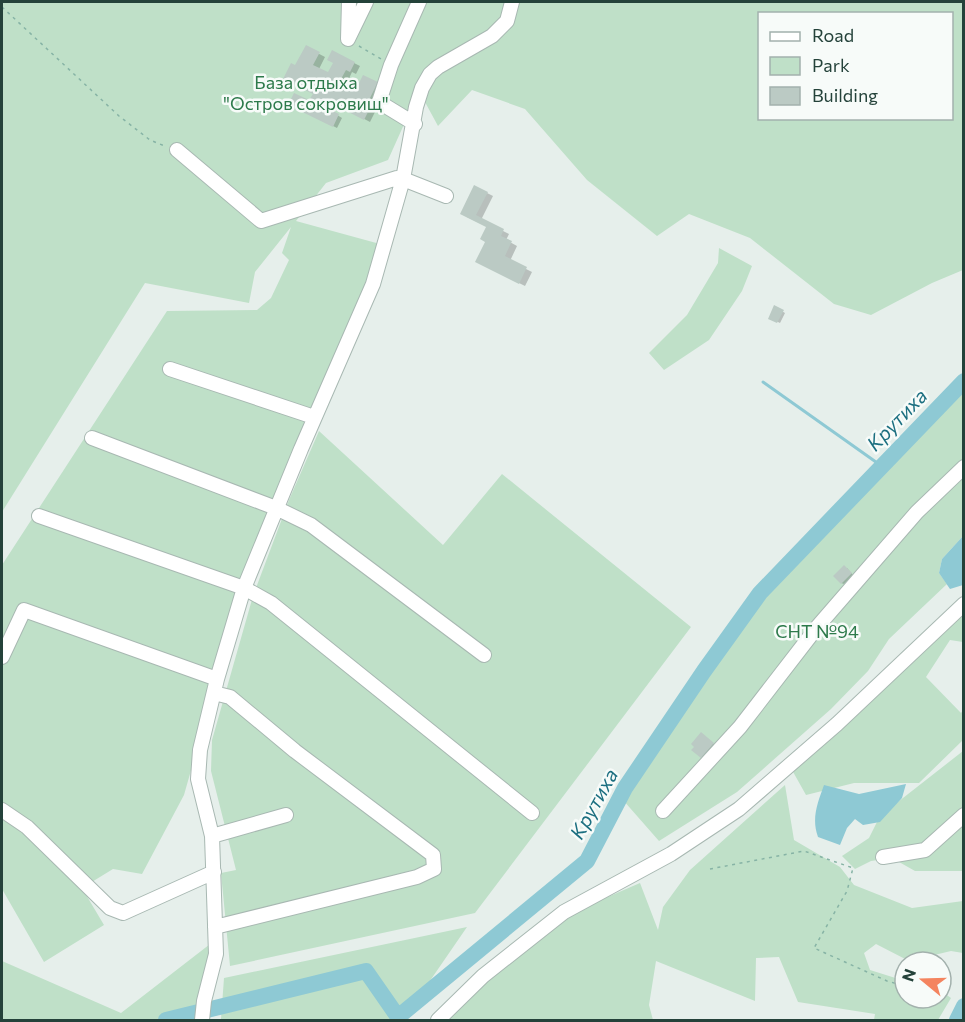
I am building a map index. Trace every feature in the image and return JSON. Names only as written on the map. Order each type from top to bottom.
[{"type":"street","points":[[348,39],[349,2]]},
{"type":"street","points":[[348,39],[366,2]]},
{"type":"street","points":[[414,124],[379,102],[391,65],[419,2]]},
{"type":"street","points":[[202,1020],[204,1001],[216,954],[212,836],[198,779],[200,750],[217,679],[244,588],[314,417],[373,284],[403,178],[416,107],[422,88],[430,74],[463,51],[492,36],[507,21],[512,2]]},
{"type":"street","points":[[177,150],[261,221],[397,178],[403,178],[446,196]]},
{"type":"street","points":[[171,369],[314,417]]},
{"type":"street","points":[[92,438],[276,508],[311,525],[484,655]]},
{"type":"street","points":[[663,811],[740,727],[818,626],[917,512],[963,467]]},
{"type":"street","points":[[39,516],[244,588],[270,603],[532,813]]},
{"type":"street","points":[[438,1020],[483,976],[564,912],[671,854],[739,809],[837,724],[963,604]]},
{"type":"street","points":[[2,657],[24,610],[217,679]]},
{"type":"street","points":[[214,693],[230,697],[295,751],[433,855],[434,869],[417,877],[215,927]]},
{"type":"street","points":[[2,811],[27,827],[110,908],[123,913],[214,873]]},
{"type":"street","points":[[883,857],[925,849],[963,814]]},
{"type":"street","points":[[212,836],[286,815]]},
{"type":"path","points":[[2,7],[119,116],[150,140],[177,150]]},
{"type":"path","points":[[348,39],[391,65]]},
{"type":"path","points":[[710,869],[804,851],[853,868],[848,891],[814,948],[893,983]]},
{"type":"green space","name":"База отдыха \"Остров сокровищ\"","points":[[2,2],[963,2],[963,270],[932,283],[871,315],[834,304],[750,238],[689,214],[657,236],[587,180],[525,109],[472,90],[438,126],[419,91],[388,160],[326,183],[296,221],[380,244],[368,290],[247,573],[184,795],[142,874],[113,869],[82,888],[104,925],[44,962],[2,889],[2,565],[167,311],[257,310],[271,298],[289,260],[282,253],[291,227],[255,272],[249,303],[145,283],[2,512]]},
{"type":"green space","points":[[719,248],[752,266],[742,291],[709,340],[664,370],[649,353],[687,315],[718,263]]},
{"type":"green space","name":"СНТ №94","points":[[963,391],[963,536],[942,559],[939,573],[947,584],[889,639],[868,671],[831,709],[737,792],[659,841],[623,800],[758,601]]},
{"type":"green space","points":[[319,431],[443,545],[502,474],[691,627],[475,913],[230,966],[221,873],[236,870],[211,771],[212,740],[253,596],[289,500]]},
{"type":"green space","points":[[963,612],[963,642],[950,640],[926,677],[961,713],[963,710],[963,740],[919,783],[854,783],[806,795],[792,770]]},
{"type":"green space","points":[[963,751],[963,871],[915,871],[892,858],[871,861],[855,869],[842,856],[869,838],[880,816]]},
{"type":"green space","points":[[785,785],[794,840],[840,867],[854,885],[912,908],[963,901],[963,953],[953,950],[893,950],[893,953],[876,944],[864,953],[870,970],[893,977],[893,1010],[944,1010],[938,1020],[874,1020],[875,1014],[798,1002],[779,957],[756,958],[755,1001],[656,961],[649,1005],[653,1020],[446,1020],[471,992],[573,912],[640,883],[658,930],[663,907],[690,870]]},
{"type":"green space","points":[[467,927],[403,1020],[221,1019],[224,978]]},
{"type":"green space","points":[[214,941],[197,1020],[2,1020],[2,961],[121,1013]]},
{"type":"water","points":[[963,536],[963,585],[950,589],[939,573],[942,559]]},
{"type":"water","points":[[906,784],[902,798],[880,822],[863,825],[855,819],[847,828],[840,845],[818,837],[815,817],[824,785],[859,794]]},
{"type":"building","points":[[306,45],[320,52],[313,65],[328,72],[333,63],[327,60],[332,50],[355,62],[350,72],[346,70],[341,79],[357,87],[363,75],[378,82],[369,100],[373,102],[364,120],[333,104],[331,110],[339,114],[333,127],[288,105],[294,93],[309,100],[313,94],[283,79],[291,63],[295,65]]},
{"type":"building","points":[[474,185],[488,192],[476,215],[504,229],[501,236],[512,241],[505,256],[527,267],[519,284],[475,262],[485,242],[480,239],[486,227],[460,214]]},
{"type":"building","points":[[774,305],[784,310],[777,323],[768,319]]},
{"type":"building","points":[[844,565],[852,573],[841,584],[833,576]]},
{"type":"building","points":[[701,732],[714,743],[701,758],[691,750],[694,747],[691,744]]},
{"type":"waterway","name":"Крутиха","points":[[166,1020],[366,971],[398,1017],[587,861],[625,788],[760,593],[964,381]]},
{"type":"waterway","points":[[763,382],[883,467]]},
{"type":"waterway","points":[[957,1020],[964,1006]]}]
